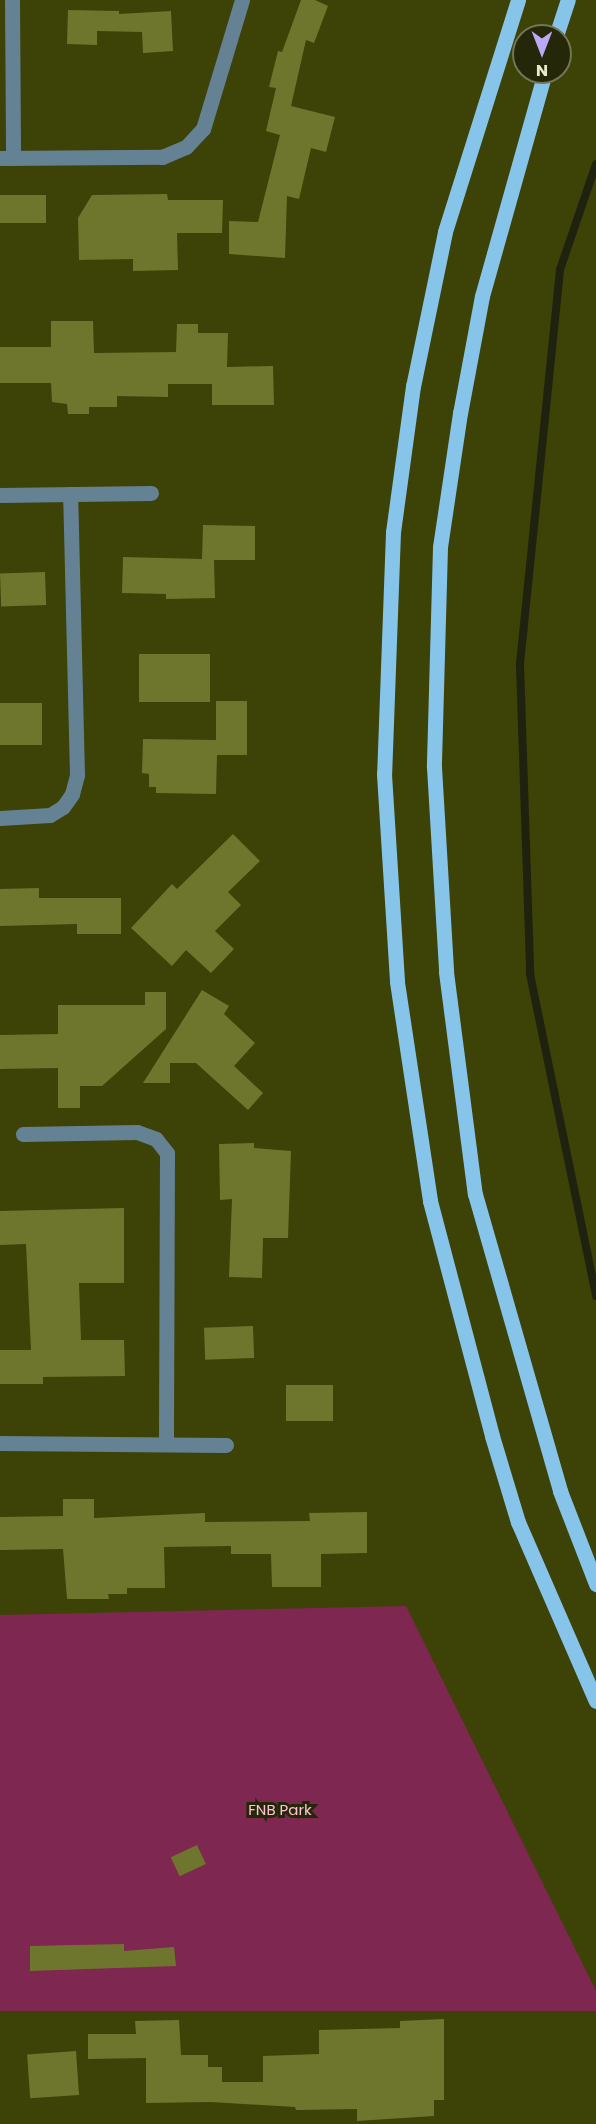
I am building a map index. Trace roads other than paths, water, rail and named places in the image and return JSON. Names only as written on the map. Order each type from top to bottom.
[{"type":"main road","points":[[518,0],[445,232],[413,386],[393,532],[384,774],[397,982],[430,1201],[492,1436],[518,1522],[596,1701]]},
{"type":"main road","points":[[560,24],[568,0]]},
{"type":"main road","points":[[542,84],[482,296],[460,413],[440,547],[434,767],[446,972],[476,1194],[560,1491],[596,1584]]},
{"type":"street","points":[[12,0],[6,158],[162,157],[186,147],[203,129],[242,0]]},
{"type":"street","points":[[0,495],[151,493]]},
{"type":"street","points":[[0,818],[50,815],[72,794],[77,775],[70,494]]},
{"type":"street","points":[[23,1134],[137,1132],[156,1139],[167,1153],[166,1442]]},
{"type":"street","points":[[0,1443],[166,1442],[226,1445]]},
{"type":"waterway","points":[[596,164],[560,270],[520,665],[530,974],[596,1296]]},
{"type":"park label","name":"FNB Park","points":[[280,1810]]}]
